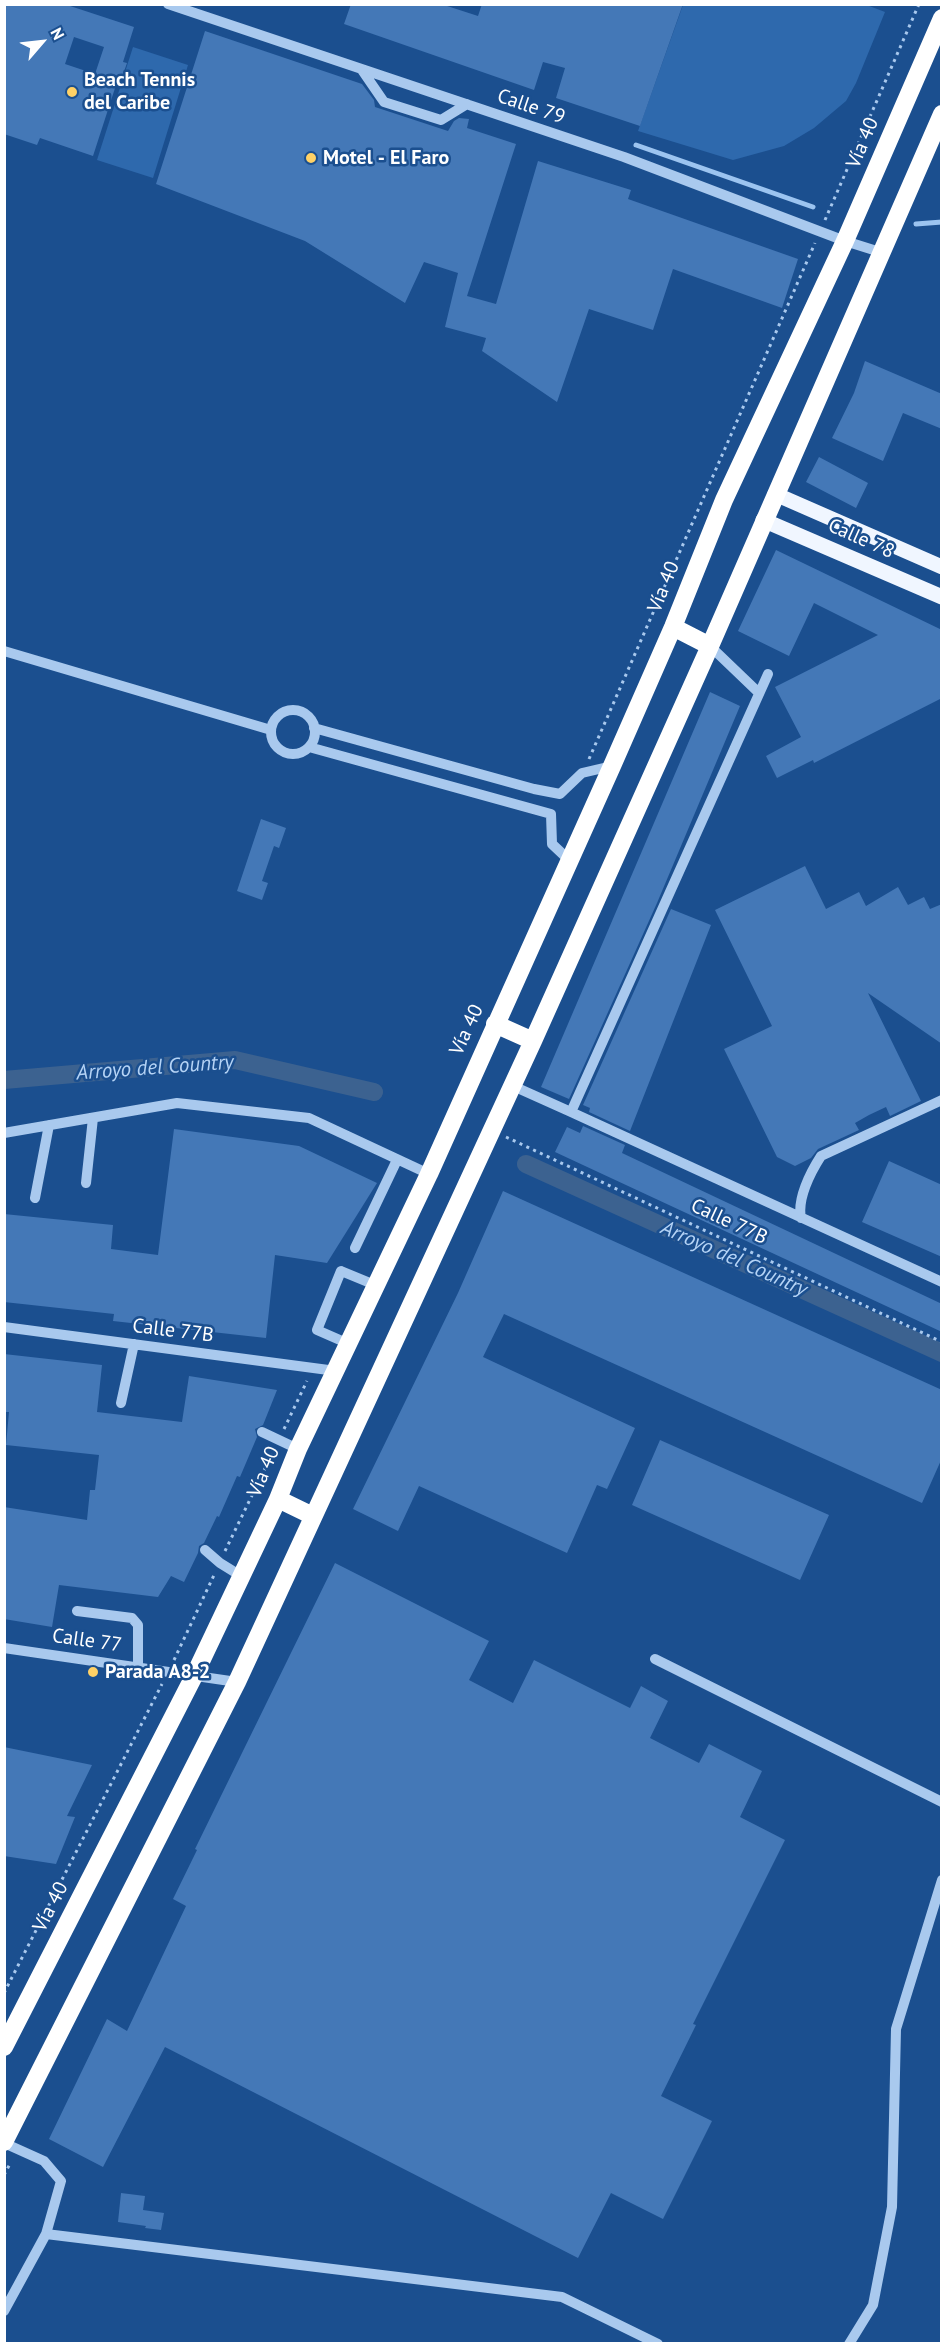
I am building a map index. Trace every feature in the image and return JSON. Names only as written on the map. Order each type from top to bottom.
[{"type":"highway","name":"Vía 40","points":[[4,2048],[195,1674],[278,1499],[298,1449],[429,1174],[673,627],[724,500],[845,241],[942,18]]},
{"type":"highway","points":[[4,2143],[237,1682],[314,1516],[520,1089],[533,1041],[710,646],[942,114]]},
{"type":"highway","points":[[673,627],[710,646]]},
{"type":"highway","points":[[495,1024],[533,1041]]},
{"type":"highway","points":[[278,1499],[314,1516]]},
{"type":"main road","name":"Calle 78","points":[[775,494],[942,567]]},
{"type":"main road","name":"Calle 78","points":[[764,520],[942,597]]},
{"type":"street","name":"Calle 79","points":[[168,4],[624,157],[845,241],[880,252]]},
{"type":"street","points":[[362,69],[383,107],[440,125],[466,105]]},
{"type":"street","points":[[710,646],[759,693]]},
{"type":"street","points":[[4,651],[271,730]]},
{"type":"street","points":[[571,1112],[768,674]]},
{"type":"street","points":[[295,711],[307,716],[314,728],[315,735],[309,747],[297,754],[284,753],[274,744],[271,730],[276,718],[282,713],[295,711]]},
{"type":"street","points":[[314,728],[534,789],[560,794]]},
{"type":"street","points":[[309,747],[551,814]]},
{"type":"street","points":[[569,860],[552,844],[551,814],[560,794],[582,773],[612,766]]},
{"type":"street","points":[[520,1089],[942,1282]]},
{"type":"street","points":[[801,1218],[799,1206],[815,1165],[821,1156],[942,1100]]},
{"type":"street","points":[[4,1133],[177,1103],[309,1118],[429,1174]]},
{"type":"street","points":[[86,1183],[93,1118]]},
{"type":"street","points":[[35,1198],[49,1125]]},
{"type":"street","points":[[355,1248],[397,1160]]},
{"type":"street","points":[[349,1344],[317,1330],[341,1271],[375,1285]]},
{"type":"street","name":"Calle 77B","points":[[4,1327],[336,1371]]},
{"type":"street","points":[[121,1403],[135,1344]]},
{"type":"street","points":[[262,1432],[298,1449]]},
{"type":"street","points":[[205,1550],[241,1576]]},
{"type":"street","points":[[77,1611],[132,1618],[138,1625],[138,1666]]},
{"type":"street","name":"Calle 77","points":[[4,1648],[195,1674],[237,1682]]},
{"type":"street","points":[[655,1659],[942,1802]]},
{"type":"street","points":[[849,2343],[873,2305],[892,2207],[896,2028],[942,1880]]},
{"type":"street","points":[[4,2143],[44,2161],[61,2181],[46,2234],[4,2311]]},
{"type":"street","points":[[46,2234],[562,2297],[658,2343]]},
{"type":"path","points":[[582,773],[919,4]]},
{"type":"path","name":"Calle 77B","points":[[501,1135],[942,1342]]},
{"type":"path","points":[[4,1994],[168,1671],[313,1367]]},
{"type":"shaded area","points":[[864,4],[885,12],[856,83],[846,101],[814,128],[784,146],[733,160],[638,131],[683,5]]},
{"type":"shaded area","points":[[133,47],[188,65],[153,178],[97,160]]},
{"type":"building","points":[[4,4],[64,4],[134,27],[123,62],[127,63],[119,86],[116,85],[93,156],[40,138],[37,145],[4,134]],"holes":[[[74,37],[104,47],[95,74],[65,64]]]},
{"type":"building","points":[[351,4],[441,4],[478,16],[482,4],[683,4],[640,126],[556,98],[565,68],[543,62],[534,90],[344,24]]},
{"type":"building","points":[[205,31],[362,84],[374,100],[375,107],[448,131],[454,121],[459,118],[469,119],[467,128],[516,144],[467,296],[496,304],[538,161],[631,190],[628,199],[798,259],[782,308],[673,269],[653,330],[589,309],[557,402],[482,351],[486,338],[445,327],[458,273],[424,262],[405,303],[305,241],[156,184]]},
{"type":"building","points":[[865,361],[942,394],[942,429],[903,413],[883,461],[832,438],[854,393]]},
{"type":"building","points":[[819,457],[868,483],[856,508],[806,482]]},
{"type":"building","points":[[776,550],[942,630],[942,698],[814,763],[813,760],[777,778],[766,756],[801,737],[775,687],[878,635],[814,603],[789,656],[738,631]]},
{"type":"building","points":[[710,692],[740,706],[657,903],[569,1099],[541,1087]]},
{"type":"building","points":[[261,819],[286,828],[279,848],[274,846],[262,881],[268,883],[262,900],[237,891]]},
{"type":"building","points":[[805,866],[826,909],[859,892],[866,906],[898,887],[908,905],[924,897],[930,909],[942,904],[942,1044],[868,993],[921,1101],[890,1116],[886,1107],[869,1115],[855,1123],[859,1130],[818,1149],[811,1158],[795,1166],[777,1157],[724,1049],[772,1026],[715,910]]},
{"type":"building","points":[[671,909],[711,925],[630,1131],[589,1112],[590,1108],[583,1105]]},
{"type":"building","points":[[583,1126],[625,1145],[622,1153],[942,1304],[942,1332],[555,1152],[567,1127],[580,1133]]},
{"type":"building","points":[[174,1129],[299,1146],[377,1183],[327,1263],[275,1255],[266,1338],[113,1321],[114,1314],[4,1302],[4,1214],[113,1225],[111,1249],[158,1255]]},
{"type":"building","points":[[889,1161],[942,1185],[942,1257],[862,1222]]},
{"type":"building","points":[[503,1191],[942,1390],[942,1458],[922,1503],[504,1314],[483,1357],[635,1428],[607,1489],[597,1485],[567,1553],[419,1486],[398,1531],[353,1509],[458,1293]]},
{"type":"building","points":[[4,1354],[102,1365],[97,1412],[182,1422],[189,1376],[277,1390],[263,1425],[255,1429],[257,1437],[240,1477],[237,1476],[219,1517],[217,1516],[204,1543],[199,1546],[184,1582],[171,1576],[158,1597],[59,1585],[52,1627],[4,1619],[4,1507],[87,1520],[90,1490],[95,1490],[99,1455],[6,1445],[9,1412],[4,1412]]},
{"type":"building","points":[[660,1440],[829,1515],[800,1580],[632,1505]]},
{"type":"building","points":[[335,1563],[489,1641],[469,1680],[513,1703],[534,1660],[630,1708],[641,1686],[668,1701],[650,1738],[699,1763],[709,1744],[762,1771],[740,1817],[785,1840],[693,2024],[696,2025],[661,2096],[712,2121],[663,2219],[611,2193],[578,2258],[165,2047],[103,2167],[49,2139],[107,2019],[127,2031],[186,1906],[173,1899],[197,1850],[195,1849]]},
{"type":"building","points":[[4,1747],[92,1765],[67,1816],[75,1817],[56,1864],[4,1856]]},
{"type":"building","points":[[121,2193],[145,2196],[143,2210],[164,2213],[161,2230],[118,2222]]},
{"type":"waterway","points":[[636,145],[813,207]]},
{"type":"waterway","points":[[916,224],[942,222]]},
{"type":"waterway","name":"Arroyo del Country","points":[[4,1080],[235,1060],[374,1092]]},
{"type":"waterway","name":"Arroyo del Country","points":[[526,1164],[942,1353]]},
{"type":"place","name":"Beach Tennis del Caribe","points":[[72,92]]},
{"type":"place","name":"Motel - El Faro","points":[[311,158]]},
{"type":"place","name":"Parada A8-2","points":[[93,1672]]}]
